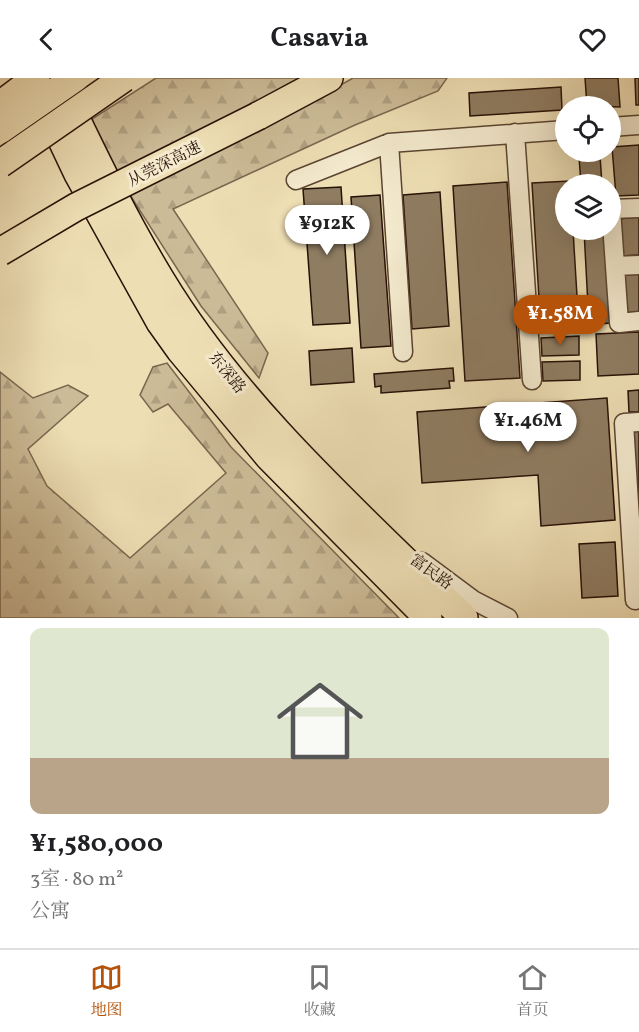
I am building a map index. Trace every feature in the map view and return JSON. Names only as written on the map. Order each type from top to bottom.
[{"type":"highway","points":[[0,105],[34,78]]},
{"type":"highway","name":"东深路","points":[[34,78],[78,174],[160,322],[180,350],[269,458],[428,618]]},
{"type":"highway","name":"东深路","points":[[57,78],[155,269],[180,308],[265,416],[387,543],[464,618]]},
{"type":"highway","points":[[0,130],[75,78]]},
{"type":"highway","points":[[0,164],[124,78]]},
{"type":"highway","name":"从莞深高速","points":[[0,252],[76,207],[329,78]]},
{"type":"street","points":[[621,126],[639,125]]},
{"type":"street","points":[[296,180],[389,144],[555,131]]},
{"type":"street","points":[[515,133],[532,380]]},
{"type":"street","points":[[389,144],[403,352]]},
{"type":"street","points":[[639,208],[611,209],[619,322],[639,321]]},
{"type":"street","points":[[615,266],[639,265]]},
{"type":"street","points":[[639,422],[624,423],[634,600],[639,599]]},
{"type":"street","name":"富民路","points":[[387,543],[412,554],[473,600],[508,618]]},
{"type":"green space","points":[[156,78],[309,78],[118,173],[89,121]]},
{"type":"green space","points":[[353,78],[447,78],[438,91],[355,125],[173,209],[268,353],[259,378],[201,306],[130,195],[265,128]]},
{"type":"green space","points":[[167,363],[231,447],[399,618],[0,618],[0,372],[33,398],[68,385],[88,396],[28,449],[47,486],[130,558],[226,473],[168,404],[153,412],[140,395],[153,367]]},
{"type":"building","points":[[585,78],[618,78],[619,96],[586,96]]},
{"type":"building","points":[[635,78],[639,78],[639,105],[636,105]]},
{"type":"building","points":[[561,87],[561,96],[555,96],[555,110],[470,116],[469,93]]},
{"type":"building","points":[[639,145],[639,195],[621,196],[621,174],[614,174],[613,162],[621,162],[621,146]]},
{"type":"building","points":[[579,162],[600,162],[601,174],[580,174]]},
{"type":"building","points":[[507,182],[520,378],[465,381],[453,186]]},
{"type":"building","points":[[555,182],[555,240],[574,240],[577,296],[539,298],[532,183]]},
{"type":"building","points":[[341,187],[350,323],[313,325],[303,189]]},
{"type":"building","points":[[440,192],[449,326],[412,329],[403,195]]},
{"type":"building","points":[[380,195],[391,346],[361,348],[351,197]]},
{"type":"building","points":[[639,217],[639,255],[621,256],[621,219]]},
{"type":"building","points":[[585,240],[606,240],[610,323],[589,325]]},
{"type":"building","points":[[639,274],[639,312],[624,313],[622,275]]},
{"type":"building","points":[[578,308],[578,326],[541,328],[540,309]]},
{"type":"building","points":[[639,332],[639,374],[598,376],[596,334]]},
{"type":"building","points":[[579,336],[579,355],[542,356],[541,338]]},
{"type":"building","points":[[352,348],[354,382],[311,385],[309,351]]},
{"type":"building","points":[[580,361],[580,380],[543,381],[542,362]]},
{"type":"building","points":[[453,368],[454,381],[449,381],[450,388],[381,393],[381,386],[375,387],[374,374]]},
{"type":"building","points":[[639,390],[639,412],[629,412],[628,391]]},
{"type":"building","points":[[607,398],[615,520],[541,526],[538,475],[422,483],[417,412]]},
{"type":"building","points":[[639,431],[639,552],[631,432]]},
{"type":"building","points":[[615,542],[618,596],[582,598],[579,544]]}]
